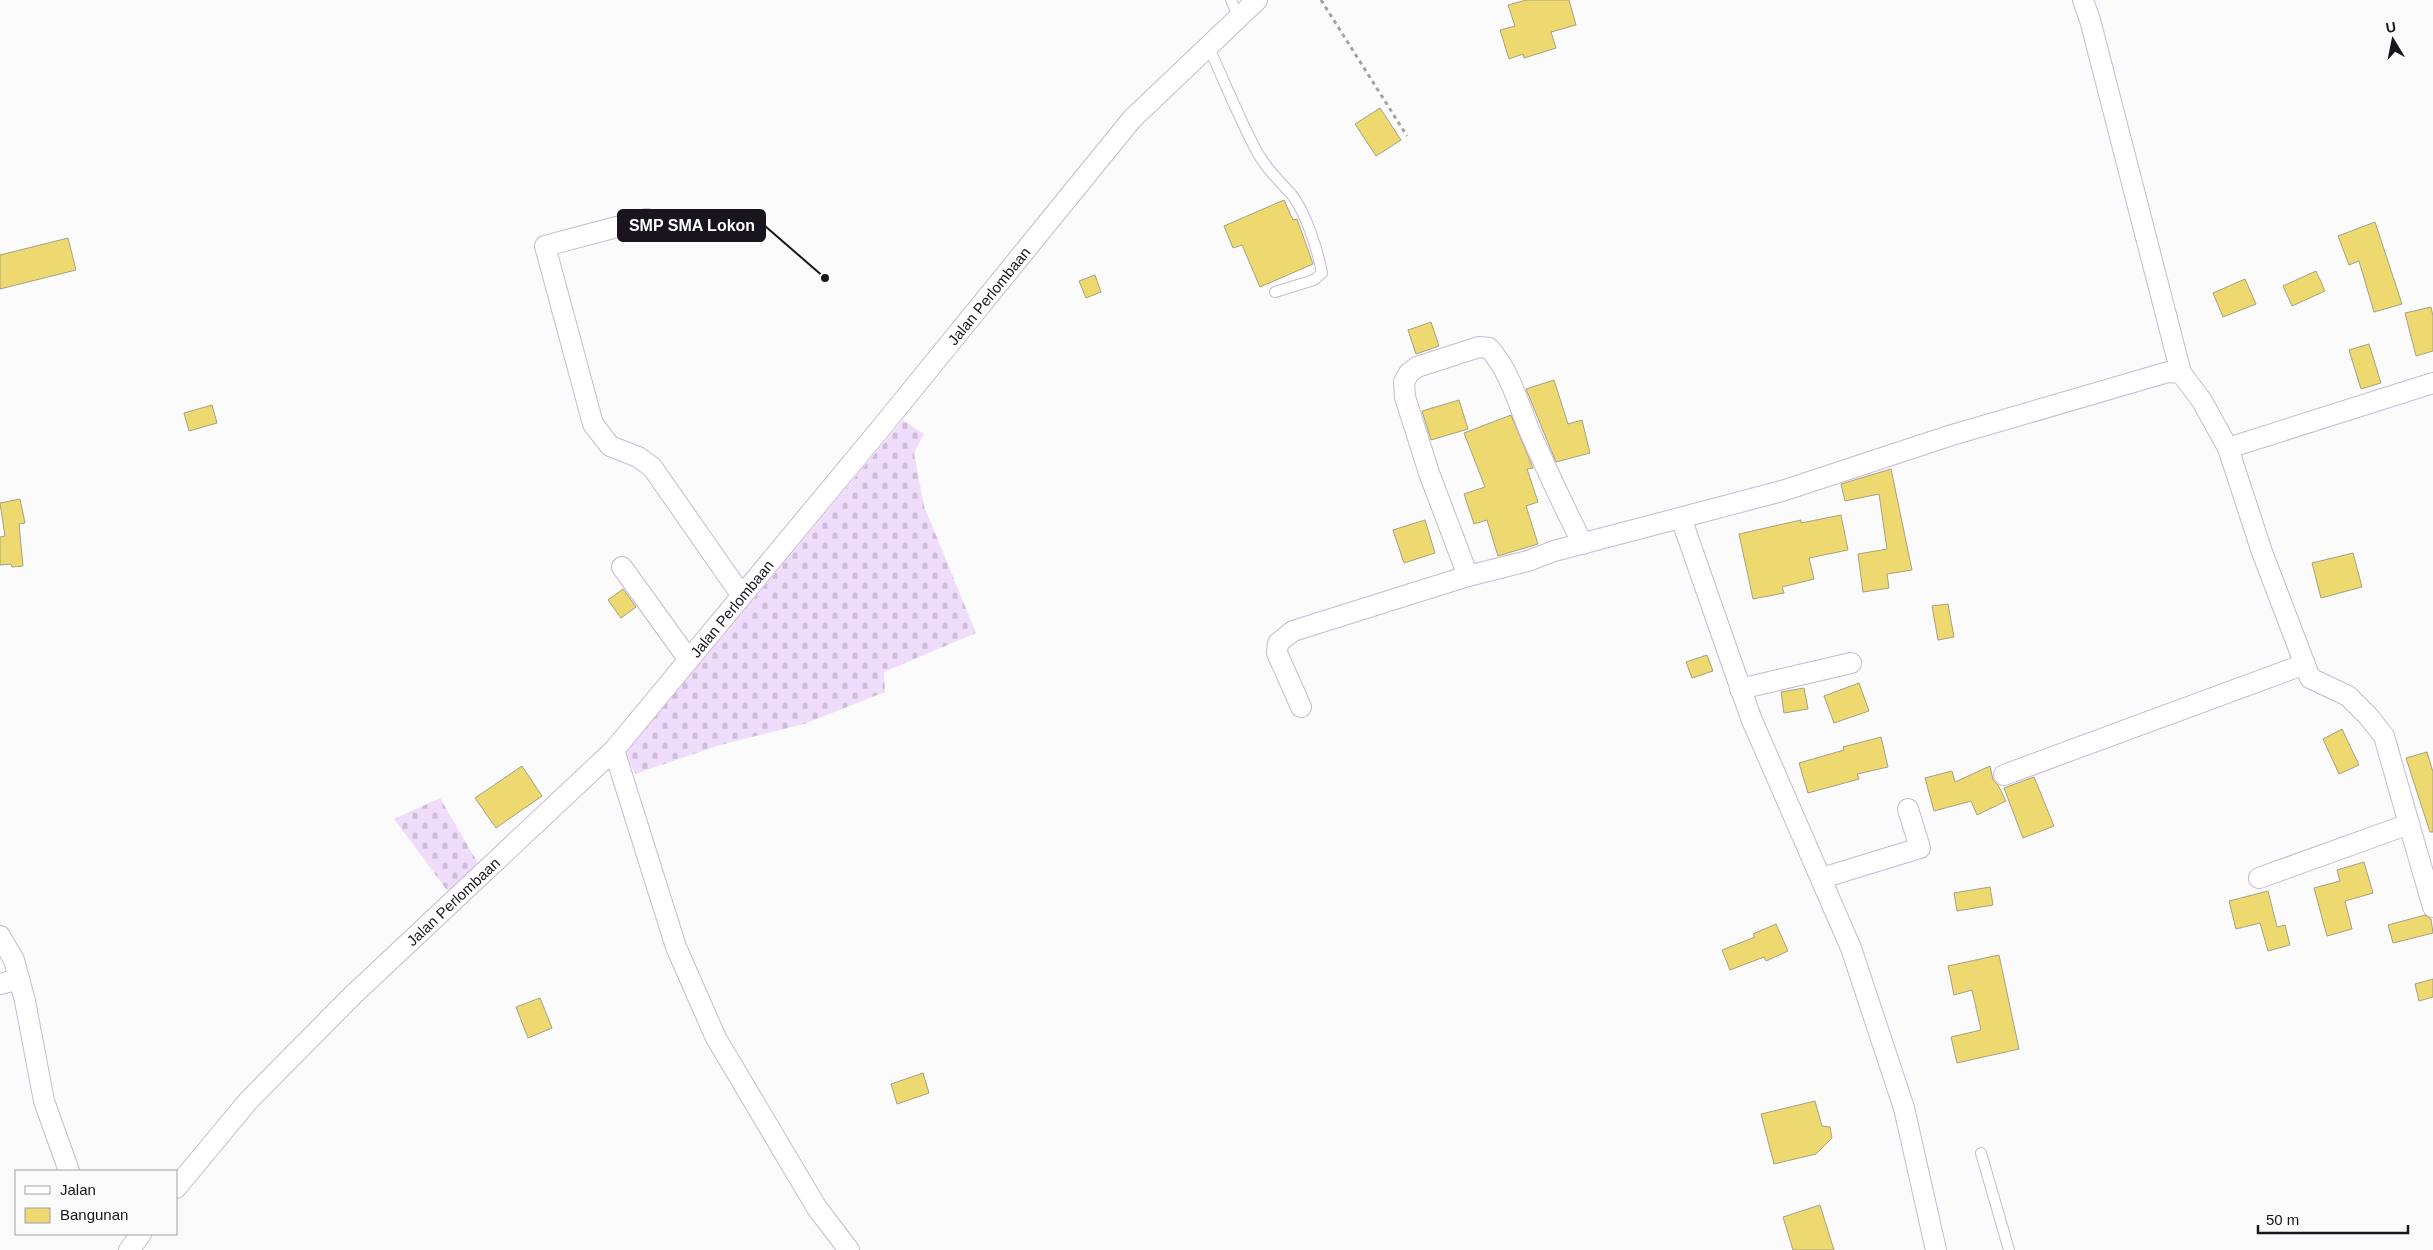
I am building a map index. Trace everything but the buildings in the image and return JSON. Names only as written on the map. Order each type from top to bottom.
[{"type":"street","name":"Jalan Perlombaan","points":[[178,1186],[249,1100],[340,1008],[614,750],[1132,119],[1208,46],[1235,8],[1257,0]]},
{"type":"street","points":[[2083,0],[2090,20],[2181,373],[2202,401],[2228,448],[2262,552],[2310,678],[2348,696],[2384,736],[2433,907]]},
{"type":"street","points":[[647,219],[545,246],[593,424],[610,446],[638,457],[652,467],[742,596]]},
{"type":"street","points":[[1468,576],[1426,464],[1405,397],[1404,382],[1409,373],[1417,367],[1479,347],[1489,348],[1498,358],[1557,494],[1583,544]]},
{"type":"street","points":[[1301,707],[1277,652],[1278,643],[1293,632],[1468,576],[1528,561],[1554,551],[1782,491],[1865,462],[2063,401],[2168,372],[2181,373]]},
{"type":"street","points":[[2228,448],[2433,383]]},
{"type":"street","points":[[1681,518],[1740,688],[1852,948],[1904,1108],[1936,1250]]},
{"type":"street","points":[[622,568],[689,660]]},
{"type":"street","points":[[1740,688],[1851,662]]},
{"type":"street","points":[[2004,775],[2305,664]]},
{"type":"street","points":[[614,750],[676,947],[716,1038],[817,1208],[849,1250]]},
{"type":"street","points":[[1822,878],[1920,848],[1908,809]]},
{"type":"street","points":[[2259,878],[2409,824]]},
{"type":"street","points":[[0,936],[14,960],[10,982],[44,1102],[69,1170]]},
{"type":"street","points":[[129,1250],[140,1235]]},
{"type":"lane","points":[[1208,46],[1256,151],[1268,170],[1292,196],[1300,208],[1320,263],[1322,273],[1314,280],[1275,292]]},
{"type":"lane","points":[[1981,1153],[2009,1250]]},
{"type":"path","points":[[1322,0],[1407,136]]},
{"type":"green space","points":[[903,420],[924,434],[914,453],[924,506],[976,633],[884,672],[885,692],[804,724],[720,745],[635,774],[625,753]]},
{"type":"green space","points":[[440,798],[479,865],[449,893],[394,819]]},
{"type":"place","name":"SMP SMA Lokon","points":[[825,278]]}]
